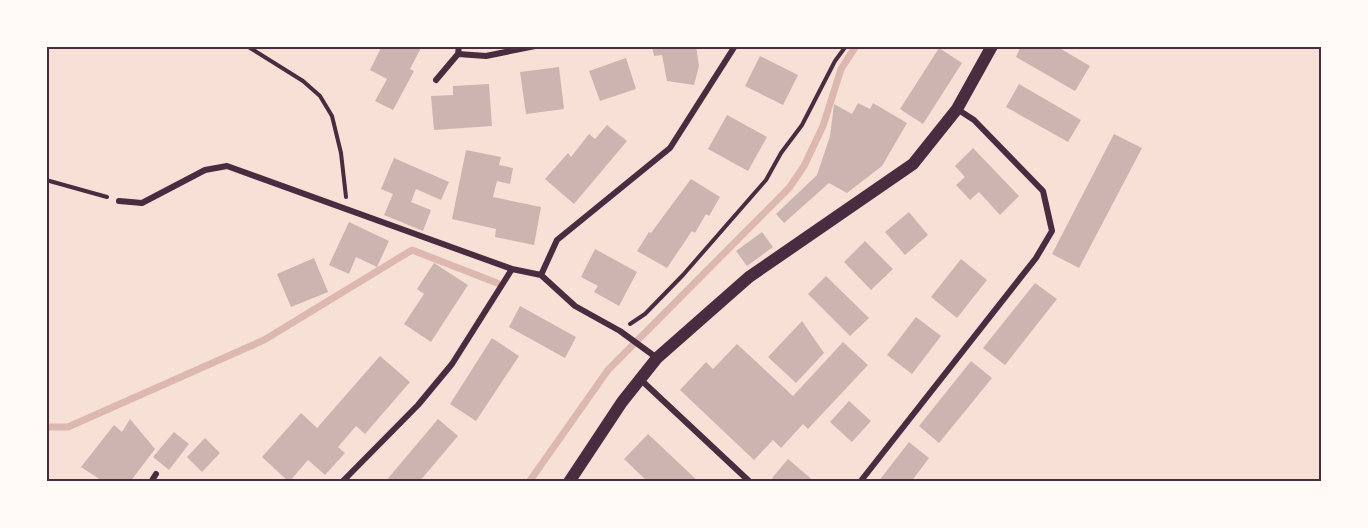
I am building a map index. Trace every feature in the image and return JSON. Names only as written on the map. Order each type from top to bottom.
[{"type":"main road","points":[[569,482],[639,378],[657,358],[749,277],[913,164],[957,109],[992,46]]},
{"type":"street","points":[[436,80],[458,54],[459,46]]},
{"type":"street","points":[[458,54],[486,56],[535,46]]},
{"type":"street","points":[[542,275],[557,240],[670,148],[735,46]]},
{"type":"street","points":[[860,482],[1036,258],[1052,231],[1043,191],[974,120],[957,109]]},
{"type":"street","points":[[119,201],[142,203],[205,170],[227,166],[345,211],[512,270],[542,275],[575,306],[622,333],[657,358]]},
{"type":"street","points":[[342,482],[418,405],[452,364],[512,270]]},
{"type":"street","points":[[639,378],[750,482]]},
{"type":"street","points":[[151,482],[156,474]]},
{"type":"path","points":[[247,46],[303,81],[320,96],[332,116],[347,188],[345,211]]},
{"type":"path","points":[[622,333],[645,314],[683,275],[766,180],[781,153],[802,125],[835,61],[846,46]]},
{"type":"path","points":[[46,180],[119,201]]},
{"type":"building","points":[[382,46],[422,46],[410,69],[414,71],[393,110],[375,101],[387,79],[370,70]]},
{"type":"building","points":[[652,46],[696,46],[699,66],[694,85],[667,81],[662,55],[654,56]]},
{"type":"building","points":[[1021,46],[1056,46],[1090,66],[1075,91],[1016,57]]},
{"type":"building","points":[[939,48],[962,63],[923,124],[900,109]]},
{"type":"building","points":[[760,56],[798,75],[783,105],[745,86]]},
{"type":"building","points":[[626,58],[636,89],[600,101],[589,71]]},
{"type":"building","points":[[559,67],[564,109],[526,114],[520,72]]},
{"type":"building","points":[[489,84],[492,126],[434,130],[431,96],[453,95],[453,86]]},
{"type":"building","points":[[1019,84],[1081,120],[1068,142],[1006,107]]},
{"type":"building","points":[[858,103],[870,109],[873,103],[907,123],[882,166],[847,193],[829,183],[784,223],[776,214],[817,175],[830,136],[834,104],[852,114]]},
{"type":"building","points":[[727,115],[767,137],[748,171],[708,149]]},
{"type":"building","points":[[607,125],[627,141],[574,204],[545,179],[568,153],[571,157],[589,134],[595,139]]},
{"type":"building","points":[[1114,134],[1142,148],[1079,268],[1052,254]]},
{"type":"building","points":[[973,148],[1019,196],[1000,215],[979,192],[970,200],[956,185],[965,177],[955,166]]},
{"type":"building","points":[[466,150],[501,157],[499,165],[513,168],[510,184],[497,181],[493,197],[541,207],[534,245],[495,237],[496,229],[452,219]]},
{"type":"building","points":[[394,158],[449,182],[441,200],[416,189],[411,202],[431,210],[423,231],[384,215],[393,194],[381,189]]},
{"type":"building","points":[[691,179],[720,197],[709,216],[706,214],[695,233],[692,231],[667,268],[637,251],[649,232],[651,233]]},
{"type":"building","points":[[909,212],[928,235],[905,255],[885,232]]},
{"type":"building","points":[[349,222],[389,241],[377,267],[356,257],[349,274],[329,265]]},
{"type":"building","points":[[762,232],[773,247],[747,266],[736,251]]},
{"type":"building","points":[[865,241],[893,269],[871,290],[844,262]]},
{"type":"building","points":[[595,249],[637,272],[619,306],[594,292],[598,286],[581,277]]},
{"type":"building","points":[[314,258],[328,292],[291,307],[277,274]]},
{"type":"building","points":[[961,259],[987,280],[957,318],[931,297]]},
{"type":"building","points":[[434,263],[468,285],[431,342],[404,324],[424,294],[417,289]]},
{"type":"building","points":[[826,276],[869,318],[850,336],[808,294]]},
{"type":"building","points":[[1035,283],[1057,299],[1005,365],[983,348]]},
{"type":"building","points":[[520,306],[576,337],[565,358],[509,327]]},
{"type":"building","points":[[916,317],[941,336],[912,374],[887,355]]},
{"type":"building","points":[[802,321],[824,353],[796,383],[768,357]]},
{"type":"building","points":[[492,338],[519,356],[476,421],[450,404]]},
{"type":"building","points":[[843,342],[868,365],[808,429],[803,424],[781,448],[773,440],[754,460],[680,390],[706,362],[713,369],[737,344],[793,396]]},
{"type":"building","points":[[380,356],[410,382],[365,434],[356,426],[338,447],[345,453],[325,475],[308,460],[289,482],[262,457],[301,413],[317,428]]},
{"type":"building","points":[[971,361],[992,378],[939,443],[919,426]]},
{"type":"building","points":[[849,401],[871,421],[852,442],[830,422]]},
{"type":"building","points":[[130,419],[155,449],[130,482],[104,482],[81,467],[114,425],[122,432]]},
{"type":"building","points":[[438,419],[458,436],[419,482],[385,482]]},
{"type":"building","points":[[174,432],[189,444],[169,470],[153,457]]},
{"type":"building","points":[[648,434],[699,482],[648,482],[624,459]]},
{"type":"building","points":[[205,438],[220,453],[202,472],[187,457]]},
{"type":"building","points":[[909,442],[929,458],[911,482],[878,482]]},
{"type":"building","points":[[788,459],[815,482],[776,482],[772,478]]},
{"type":"waterway","points":[[529,482],[608,370],[789,188],[804,166],[823,126],[841,69],[856,46]]},
{"type":"waterway","points":[[46,427],[68,427],[264,340],[412,250],[497,283]]}]
